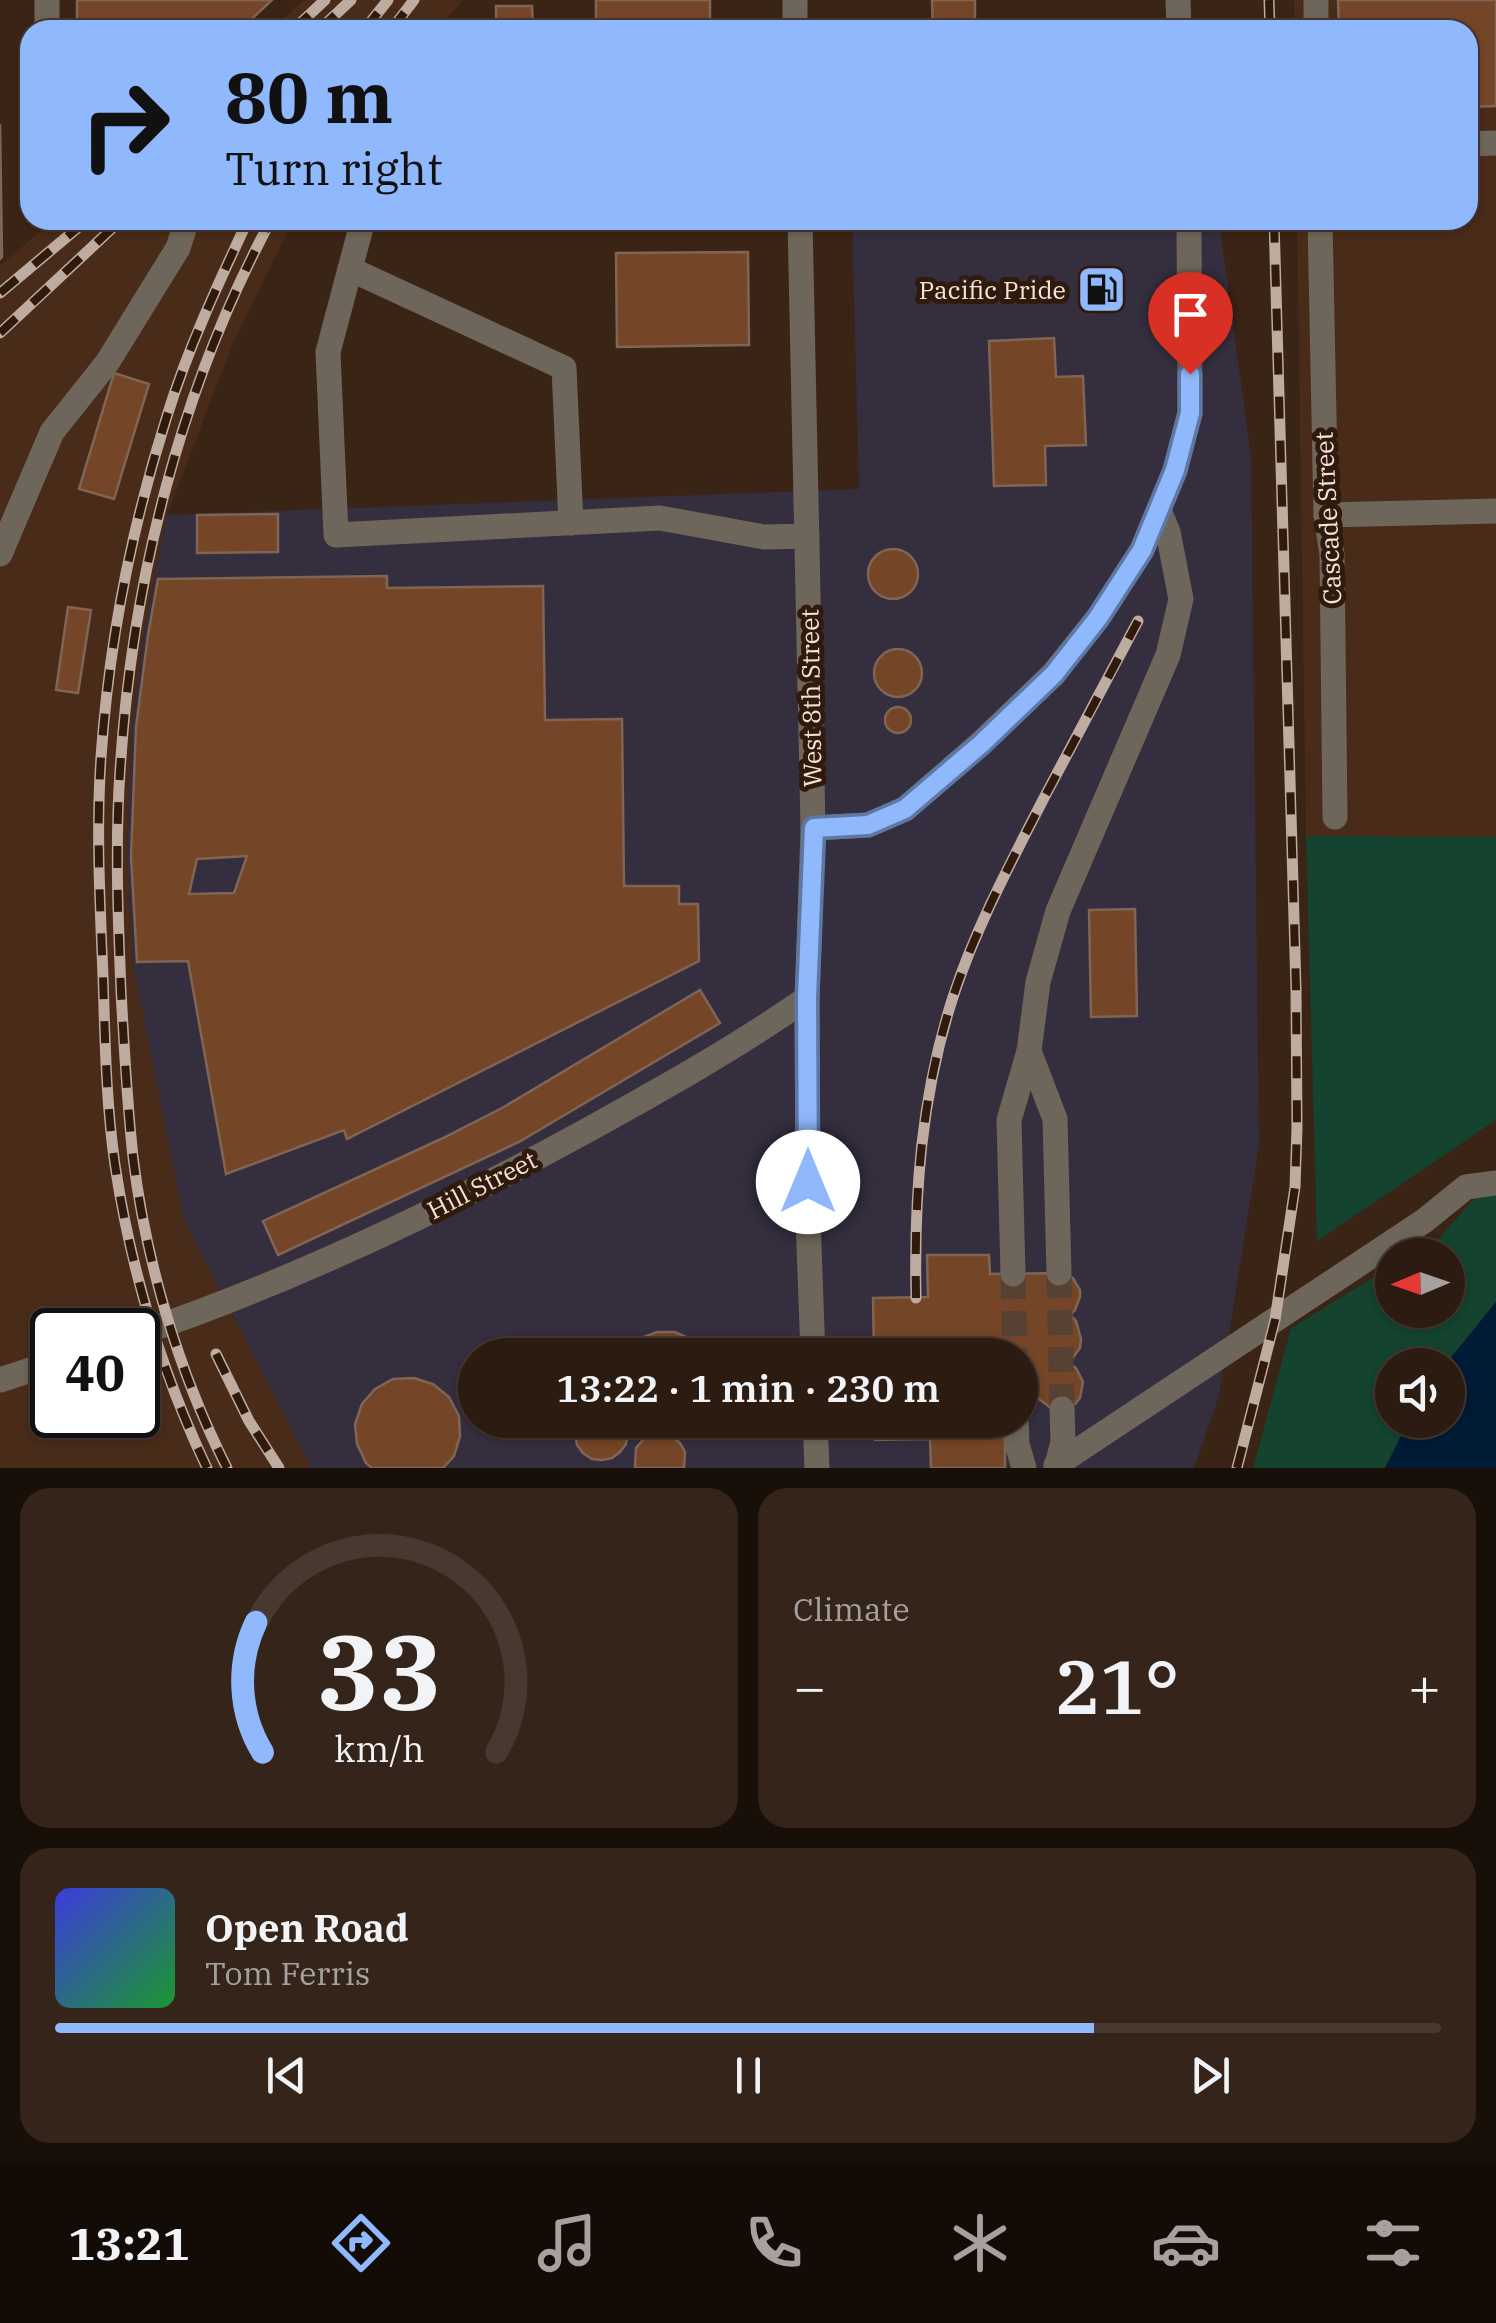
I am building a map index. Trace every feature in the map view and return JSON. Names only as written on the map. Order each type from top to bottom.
[{"type":"street","points":[[0,554],[52,432],[107,363],[178,248],[184,230]]},
{"type":"street","points":[[360,230],[328,352],[336,535],[660,518],[764,537],[807,536]]},
{"type":"street","name":"West 8th Street","points":[[800,230],[814,828],[807,998],[812,1338]]},
{"type":"street","points":[[814,828],[868,825],[905,809],[1054,674],[1098,618],[1142,550],[1175,470],[1190,413],[1189,230]]},
{"type":"street","name":"Cascade Street","points":[[1320,230],[1326,515],[1332,554],[1334,817]]},
{"type":"street","points":[[350,269],[564,368],[571,524]]},
{"type":"street","points":[[1013,1274],[1009,1120],[1029,1051],[1038,982],[1058,910],[1168,656],[1181,599],[1168,532],[1159,510]]},
{"type":"street","points":[[1326,515],[1496,511]]},
{"type":"street","name":"Hill Street","points":[[160,1326],[292,1276],[487,1185],[684,1077],[807,998]]},
{"type":"street","points":[[1029,1051],[1056,1118],[1059,1273]]},
{"type":"street","points":[[1056,1466],[1424,1221],[1466,1187],[1496,1183]]},
{"type":"street","points":[[0,1380],[30,1370]]},
{"type":"street","points":[[1056,1466],[1063,1442],[1062,1409]]},
{"type":"street","points":[[816,1438],[817,1468]]},
{"type":"street","points":[[1017,1438],[1024,1468]]},
{"type":"shaded area","points":[[304,0],[463,0],[446,20],[281,20]]},
{"type":"shaded area","points":[[1294,0],[1496,0],[1496,837],[1306,836],[1297,230],[1478,230],[1478,20],[1294,20]]},
{"type":"shaded area","points":[[41,230],[288,230],[231,348],[167,515],[144,634],[132,727],[127,853],[133,962],[184,1220],[312,1468],[0,1468],[0,266]]},
{"type":"shaded area","points":[[852,230],[1220,230],[1251,456],[1259,1146],[1219,1396],[1194,1468],[312,1468],[184,1220],[133,962],[127,853],[132,727],[144,634],[167,515],[859,489]]},
{"type":"green space","points":[[1306,836],[1496,837],[1496,1120],[1317,1241]]},
{"type":"green space","points":[[1496,1195],[1496,1302],[1459,1348],[1375,1348],[1375,1438],[1400,1438],[1385,1468],[1253,1468],[1291,1328],[1375,1276],[1375,1328],[1465,1328],[1465,1238],[1438,1238],[1474,1199]]},
{"type":"water","points":[[1496,1302],[1496,1468],[1385,1468],[1400,1438],[1465,1438],[1465,1348],[1459,1348]]},
{"type":"building","points":[[77,0],[272,0],[251,20],[77,20]]},
{"type":"building","points":[[596,0],[710,0],[710,20],[596,20]]},
{"type":"building","points":[[932,0],[975,0],[975,20],[933,20]]},
{"type":"building","points":[[1338,0],[1496,0],[1496,106],[1478,107],[1478,20],[1339,20]]},
{"type":"building","points":[[496,6],[532,6],[533,20],[496,20]]},
{"type":"building","points":[[0,124],[2,257],[0,259]]},
{"type":"building","points":[[748,252],[749,345],[617,347],[616,253]]},
{"type":"building","name":"Pacific Pride","points":[[1108,268],[1111,311],[1094,312],[1091,269]]},
{"type":"building","points":[[1054,338],[1056,377],[1083,376],[1086,445],[1045,446],[1046,485],[994,486],[989,341]]},
{"type":"building","points":[[114,373],[149,384],[114,499],[79,489]]},
{"type":"building","points":[[278,514],[278,552],[197,553],[197,515]]},
{"type":"building","points":[[893,549],[911,556],[918,574],[911,592],[893,599],[875,592],[868,574],[875,556]]},
{"type":"building","points":[[387,576],[387,588],[543,586],[545,720],[622,719],[624,886],[679,886],[679,904],[698,904],[699,961],[347,1139],[344,1130],[226,1174],[188,961],[137,962],[131,857],[136,727],[158,579]],"holes":[[[247,856],[234,893],[189,894],[197,859]]]},
{"type":"building","points":[[68,607],[91,610],[78,693],[56,690]]},
{"type":"building","points":[[898,649],[915,656],[922,673],[915,690],[898,697],[881,690],[874,673],[881,656]]},
{"type":"building","points":[[898,707],[907,711],[911,720],[907,729],[898,733],[889,729],[885,720],[889,711]]},
{"type":"building","points":[[1135,909],[1137,1016],[1091,1017],[1089,910]]},
{"type":"building","points":[[700,990],[720,1023],[519,1142],[278,1255],[263,1221],[502,1108]]},
{"type":"building","points":[[927,1255],[989,1255],[990,1274],[1060,1273],[1073,1278],[1080,1297],[1070,1315],[1081,1339],[1080,1348],[1069,1363],[1083,1382],[1080,1398],[1068,1408],[1052,1409],[1039,1399],[1038,1338],[874,1338],[873,1298],[928,1297]]},
{"type":"building","points":[[657,1332],[675,1332],[689,1338],[641,1338]]},
{"type":"building","points":[[414,1378],[433,1384],[449,1397],[458,1414],[459,1438],[454,1456],[443,1468],[372,1468],[366,1463],[357,1444],[355,1424],[362,1404],[375,1389],[393,1379]]},
{"type":"building","points":[[576,1438],[627,1438],[620,1452],[602,1460],[592,1459],[577,1445]]},
{"type":"building","points":[[674,1438],[685,1452],[684,1468],[635,1468],[636,1448],[643,1440]]},
{"type":"building","points":[[875,1438],[1005,1438],[1005,1468],[931,1468],[930,1439]]},
{"type":"tunnel","points":[[1059,1273],[1062,1409]]},
{"type":"tunnel","points":[[1013,1274],[1015,1338]]},
{"type":"railway","points":[[304,20],[325,0]]},
{"type":"railway","points":[[330,20],[351,0]]},
{"type":"railway","points":[[372,20],[388,0]]},
{"type":"railway","points":[[399,20],[414,0]]},
{"type":"railway","points":[[1269,0],[1270,20]]},
{"type":"railway","points":[[0,293],[75,230]]},
{"type":"railway","points":[[0,333],[110,230]]},
{"type":"railway","points":[[207,1468],[175,1395],[150,1320],[115,1165],[105,1047],[100,784],[116,627],[143,499],[184,366],[243,230]]},
{"type":"railway","points":[[227,1468],[194,1394],[167,1317],[139,1197],[121,991],[118,799],[136,628],[166,488],[211,351],[266,230]]},
{"type":"railway","points":[[1237,1468],[1275,1320],[1295,1187],[1297,1128],[1274,230]]},
{"type":"railway","points":[[916,1298],[916,1221],[922,1146],[933,1071],[953,997],[1007,870],[1138,621]]},
{"type":"railway","points":[[216,1354],[249,1421],[279,1468]]},
{"type":"place","name":"Pacific Pride","points":[[1101,290]]},
{"type":"route","points":[[808,1182],[807,998],[814,828],[868,825],[905,809],[1054,674],[1098,618],[1142,550],[1175,470],[1190,413],[1190,374]]}]
